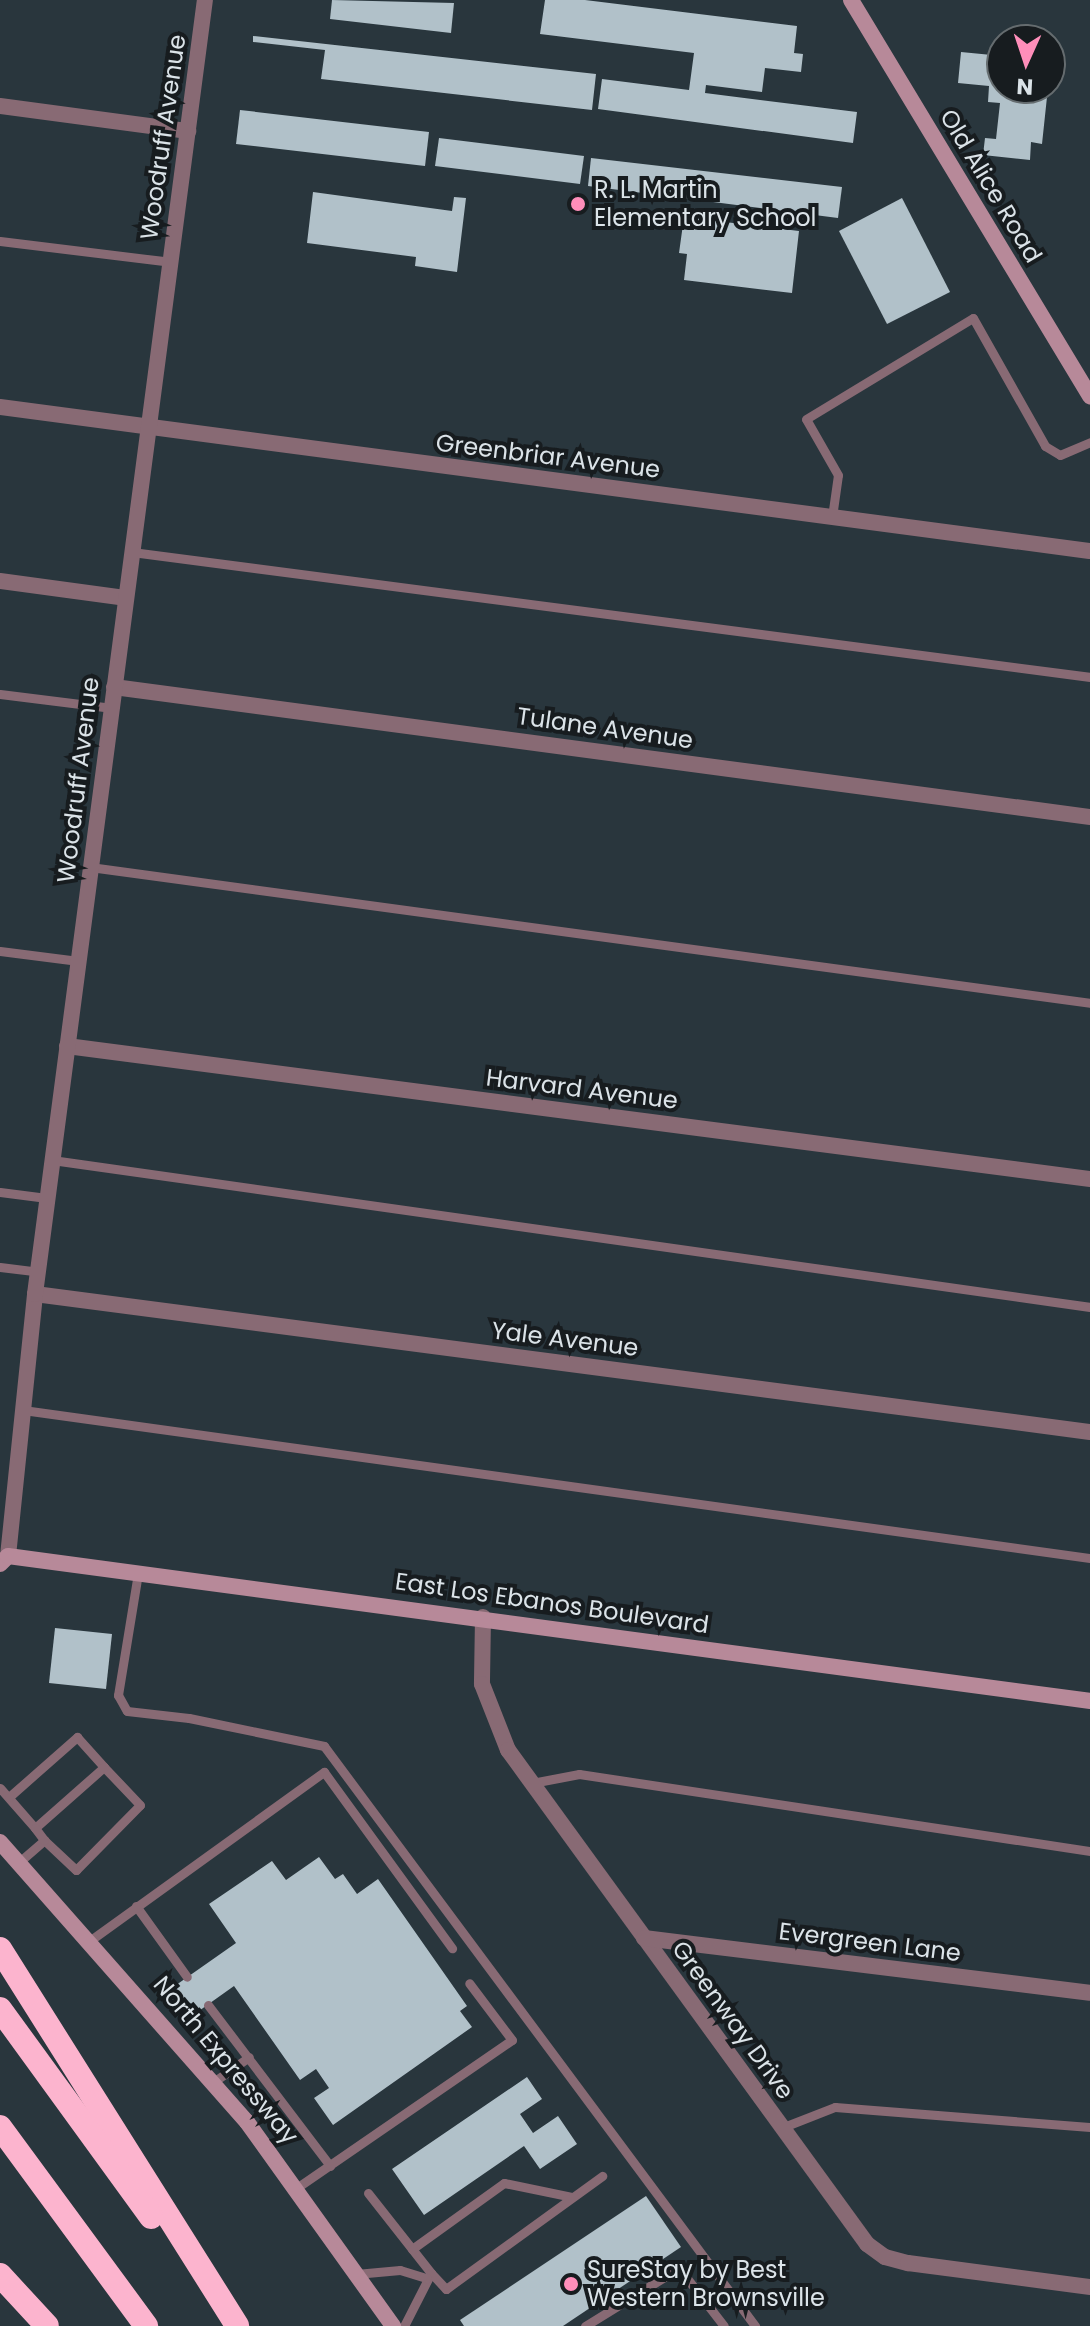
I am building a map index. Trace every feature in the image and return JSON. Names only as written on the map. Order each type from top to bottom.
[{"type":"highway","points":[[0,1949],[237,2326]]},
{"type":"highway","points":[[0,2009],[230,2326]]},
{"type":"highway","points":[[0,2127],[146,2326]]},
{"type":"highway","points":[[0,2275],[47,2326]]},
{"type":"street","name":"Woodruff Avenue","points":[[3,1556],[47,1198],[205,0]]},
{"type":"street","name":"Old Alice Road","points":[[851,0],[1090,396]]},
{"type":"street","points":[[0,106],[188,131]]},
{"type":"street","name":"Greenbriar Avenue","points":[[0,407],[1090,551]]},
{"type":"street","points":[[0,581],[125,598]]},
{"type":"street","name":"Tulane Avenue","points":[[114,687],[1090,817]]},
{"type":"street","name":"Harvard Avenue","points":[[67,1046],[1090,1179]]},
{"type":"street","name":"Yale Avenue","points":[[35,1294],[1090,1432]]},
{"type":"street","name":"East Los Ebanos Boulevard","points":[[3,1556],[483,1617],[1090,1701]]},
{"type":"street","name":"Greenway Drive","points":[[483,1617],[480,1665],[486,1706],[532,1783],[867,2244],[885,2257],[1090,2287]]},
{"type":"street","name":"North Expressway","points":[[0,1842],[212,2083],[295,2189],[393,2326]]},
{"type":"street","name":"Evergreen Lane","points":[[644,1938],[1090,1993]]},
{"type":"lane","points":[[0,241],[170,262]]},
{"type":"lane","points":[[832,517],[838,475],[806,419],[973,318],[1045,446],[1060,455],[1090,442]]},
{"type":"lane","points":[[132,552],[1090,677]]},
{"type":"lane","points":[[0,694],[112,708]]},
{"type":"lane","points":[[90,867],[1090,1003]]},
{"type":"lane","points":[[0,951],[78,961]]},
{"type":"lane","points":[[52,1160],[1090,1307]]},
{"type":"lane","points":[[0,1192],[47,1198]]},
{"type":"lane","points":[[0,1267],[38,1272]]},
{"type":"lane","points":[[23,1410],[1090,1558]]},
{"type":"lane","points":[[138,1573],[118,1695],[127,1711],[189,1718],[324,1746],[755,2326]]},
{"type":"lane","points":[[0,1788],[44,1840],[76,1870],[140,1805],[77,1737],[9,1797]]},
{"type":"lane","points":[[35,1828],[104,1767]]},
{"type":"lane","points":[[88,1942],[324,1772],[452,1948]]},
{"type":"lane","points":[[532,1783],[579,1774],[1090,1851]]},
{"type":"lane","points":[[18,1863],[44,1840]]},
{"type":"lane","points":[[136,1906],[187,1977]]},
{"type":"lane","points":[[295,2189],[512,2040],[469,1983]]},
{"type":"lane","points":[[208,2005],[330,2166]]},
{"type":"lane","points":[[212,2083],[249,2057]]},
{"type":"lane","points":[[781,2128],[835,2107],[1090,2127]]},
{"type":"lane","points":[[368,2193],[429,2275],[446,2289],[602,2176]]},
{"type":"lane","points":[[412,2249],[504,2183],[572,2197]]},
{"type":"lane","points":[[585,2326],[679,2268],[724,2326]]},
{"type":"lane","points":[[356,2274],[400,2270],[429,2275]]},
{"type":"lane","points":[[404,2326],[425,2292],[429,2275]]},
{"type":"building","points":[[332,0],[454,3],[451,33],[330,19]]},
{"type":"building","points":[[545,0],[585,0],[797,26],[794,53],[803,54],[801,72],[765,68],[762,92],[706,85],[705,93],[857,112],[853,143],[598,109],[602,79],[689,90],[694,53],[540,34]]},
{"type":"building","points":[[253,36],[596,74],[592,110],[321,79],[325,50],[253,42]]},
{"type":"building","points":[[961,52],[986,54],[986,86],[958,83]]},
{"type":"building","points":[[1000,104],[1046,104],[1042,144],[1031,142],[1030,160],[983,155],[985,138],[996,139]]},
{"type":"building","points":[[240,110],[429,132],[425,166],[236,144]]},
{"type":"building","points":[[439,138],[584,156],[580,184],[435,166]]},
{"type":"building","points":[[591,158],[842,187],[838,218],[588,186]]},
{"type":"building","points":[[313,192],[452,211],[454,197],[466,198],[457,272],[415,266],[416,257],[307,243]]},
{"type":"building","points":[[902,198],[950,292],[887,324],[839,231]]},
{"type":"building","points":[[684,217],[799,231],[792,293],[684,280],[687,254],[679,253]]},
{"type":"building","points":[[55,1628],[112,1634],[106,1689],[49,1683]]},
{"type":"building","points":[[319,1857],[335,1879],[343,1874],[357,1894],[378,1879],[467,2006],[460,2011],[472,2027],[333,2125],[314,2098],[329,2088],[316,2069],[300,2080],[234,1986],[189,2018],[169,1990],[236,1943],[209,1904],[272,1861],[286,1880]]},
{"type":"building","points":[[527,2077],[542,2099],[520,2114],[533,2133],[558,2116],[577,2144],[540,2169],[524,2146],[424,2215],[392,2169]]},
{"type":"building","name":"SureStay by Best Western Brownsville","points":[[646,2196],[681,2247],[563,2326],[464,2326],[460,2320]]},
{"type":"place","name":"R. L. Martin Elementary School","points":[[578,204]]},
{"type":"place","name":"SureStay by Best Western Brownsville","points":[[571,2284]]}]
